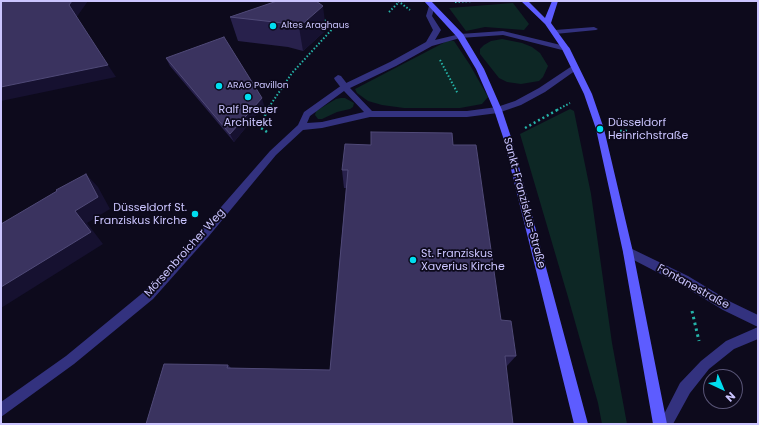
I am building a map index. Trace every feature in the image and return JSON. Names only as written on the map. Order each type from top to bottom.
[{"type":"main road","points":[[524,1],[555,32],[566,49],[588,94],[600,129],[628,252],[660,424]]},
{"type":"main road","points":[[547,23],[555,1]]},
{"type":"main road","name":"Sankt-Franziskus-Straße","points":[[429,4],[460,36],[480,69],[498,110],[507,137],[581,424]]},
{"type":"street","points":[[429,4],[429,16],[437,30],[429,44]]},
{"type":"street","points":[[555,32],[594,29]]},
{"type":"street","name":"Mörsenbroicher Weg","points":[[1,410],[70,360],[149,295],[284,142],[301,127],[307,114],[319,104],[345,87],[393,64],[429,44],[460,36],[503,33],[566,49]]},
{"type":"street","points":[[301,127],[322,125],[370,114],[467,114],[498,110],[518,103],[542,90],[576,68]]},
{"type":"street","points":[[338,78],[370,114]]},
{"type":"street","name":"Fontanestraße","points":[[628,252],[684,280],[727,306],[758,321]]},
{"type":"street","points":[[666,424],[685,388],[704,365],[730,345],[758,334]]},
{"type":"path","points":[[389,12],[398,2],[412,11]]},
{"type":"path","points":[[284,142],[261,128],[265,113],[292,73],[335,26],[316,16]]},
{"type":"path","points":[[429,44],[437,53],[467,114]]},
{"type":"path","points":[[507,137],[588,94]]},
{"type":"path","points":[[684,280],[704,365]]},
{"type":"green space","points":[[513,3],[529,24],[524,30],[485,27],[466,31],[449,8]]},
{"type":"green space","points":[[502,39],[522,43],[532,47],[540,53],[548,66],[543,77],[539,81],[521,84],[507,82],[499,78],[480,54],[480,49],[491,41]]},
{"type":"green space","points":[[449,40],[454,41],[470,65],[488,97],[482,104],[460,108],[404,108],[382,105],[368,101],[357,93],[355,89]]},
{"type":"green space","points":[[345,98],[354,103],[353,107],[322,119],[318,119],[315,115],[316,111],[336,99]]},
{"type":"green space","points":[[570,109],[574,111],[591,194],[612,343],[627,424],[602,424],[598,403],[520,134]]},
{"type":"building","points":[[1,1],[72,1],[69,5],[108,65],[1,87]]},
{"type":"building","points":[[277,1],[316,1],[323,6],[299,27],[283,23],[230,17]]},
{"type":"building","name":"ARAG Pavillon","points":[[224,37],[262,98],[230,134],[166,58]]},
{"type":"building","name":"St. Franziskus Xaverius Kirche","points":[[371,132],[452,133],[453,145],[476,145],[501,320],[511,321],[516,356],[505,356],[513,424],[146,424],[164,364],[228,365],[227,368],[330,370],[348,170],[342,170],[345,144],[371,145]]},
{"type":"building","points":[[86,174],[98,197],[75,211],[91,232],[1,287],[1,224],[57,191],[56,190]]},
{"type":"place","name":"Altes Araghaus","points":[[273,26]]},
{"type":"place","name":"ARAG Pavillon","points":[[219,86]]},
{"type":"place","name":"Ralf Breuer Architekt","points":[[248,97]]},
{"type":"place","name":"Düsseldorf Heinrichstraße","points":[[600,129]]},
{"type":"place","name":"Düsseldorf St. Franziskus Kirche","points":[[195,214]]},
{"type":"place","name":"St. Franziskus Xaverius Kirche","points":[[413,260]]}]
